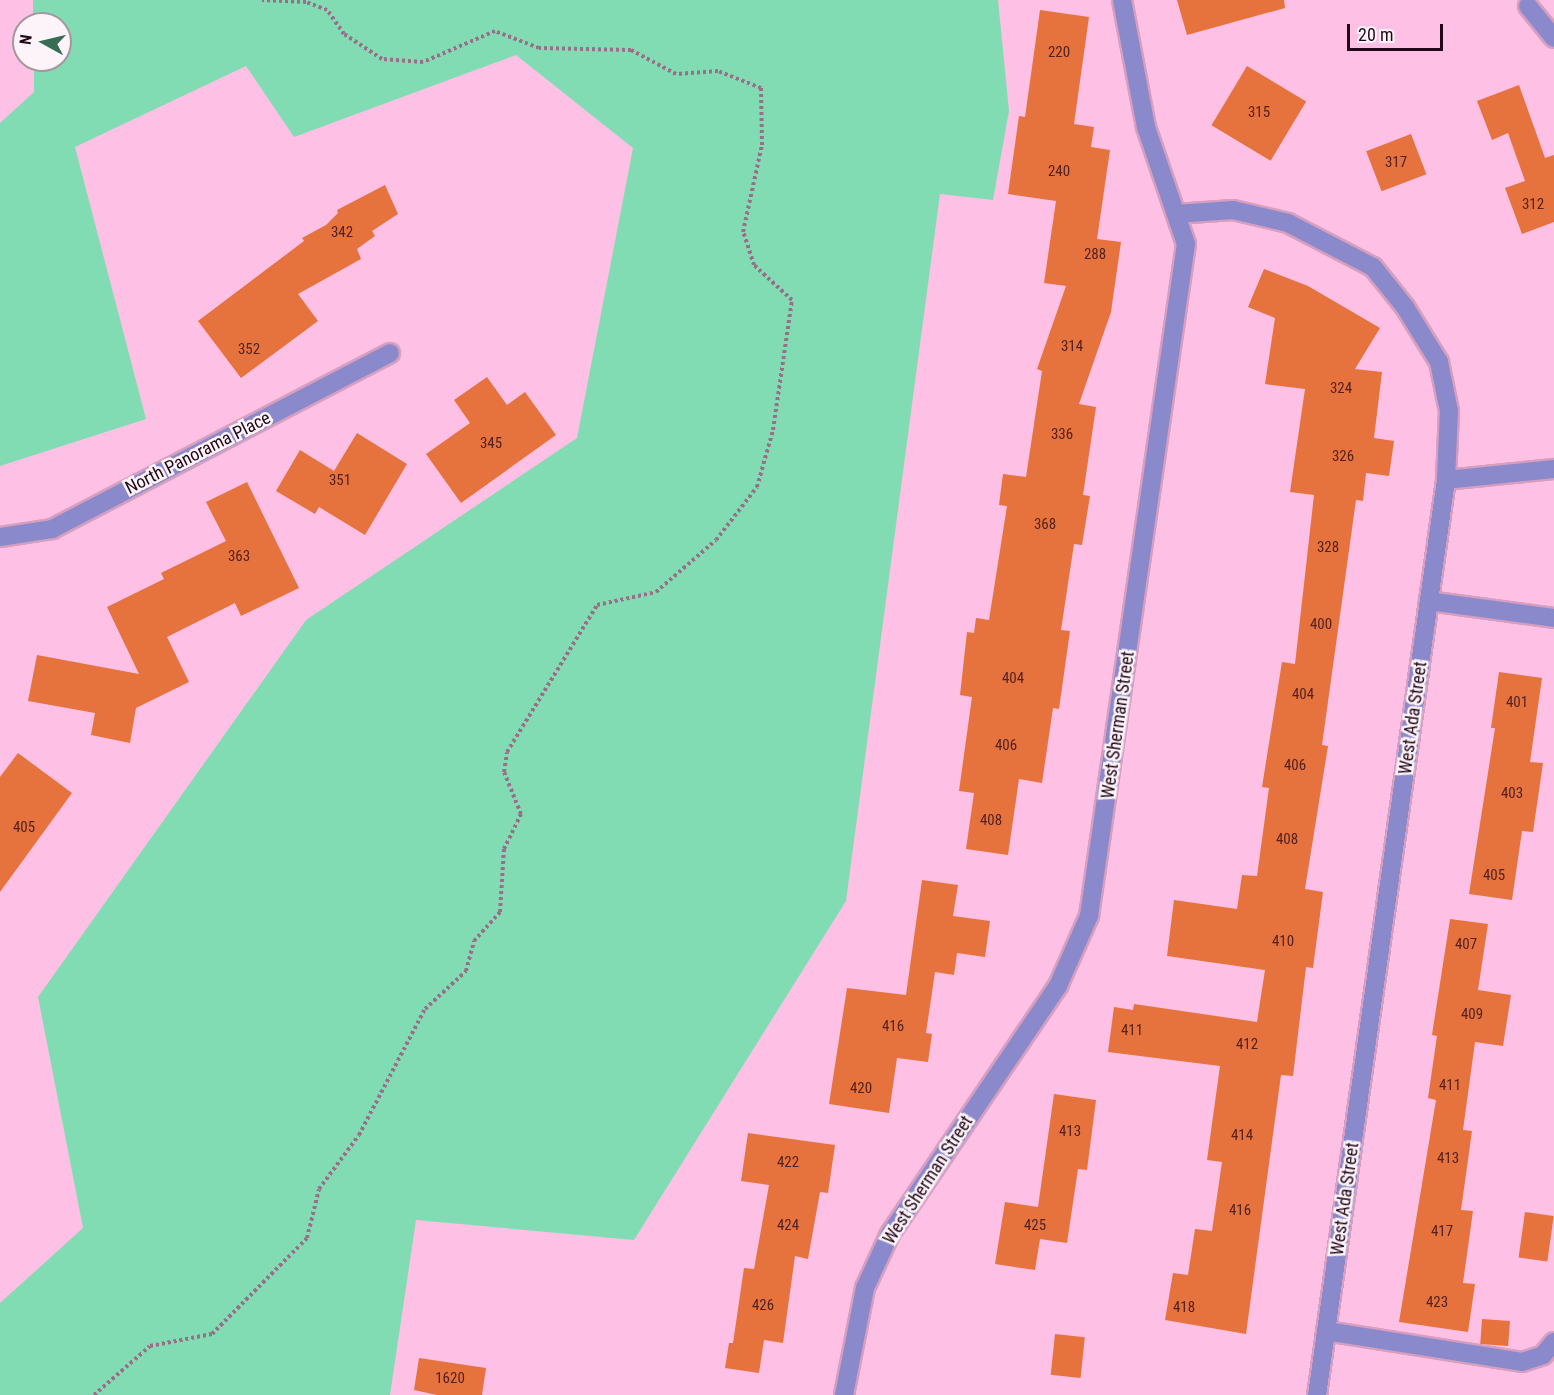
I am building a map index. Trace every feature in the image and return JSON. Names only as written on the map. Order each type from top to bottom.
[{"type":"street","name":"West Sherman Street","points":[[844,1395],[866,1288],[890,1234],[1058,986],[1089,916],[1186,244],[1146,127],[1122,0]]},
{"type":"street","points":[[1528,6],[1554,38]]},
{"type":"street","name":"West Ada Street","points":[[1176,214],[1233,210],[1288,223],[1373,267],[1405,307],[1439,362],[1449,411],[1446,480],[1317,1395]]},
{"type":"street","name":"North Panorama Place","points":[[0,537],[52,529],[390,353]]},
{"type":"street","points":[[1446,480],[1554,469]]},
{"type":"street","points":[[1429,600],[1554,618]]},
{"type":"street","points":[[1326,1331],[1522,1362],[1543,1355],[1554,1342]]},
{"type":"path","points":[[94,1395],[150,1346],[212,1334],[307,1238],[319,1189],[359,1135],[425,1009],[466,971],[474,941],[500,912],[504,849],[521,814],[504,772],[507,752],[597,605],[656,592],[716,540],[757,487],[773,430],[792,300],[754,265],[743,232],[762,145],[761,88],[718,71],[676,74],[631,50],[539,48],[495,31],[423,62],[382,59],[344,34],[327,10],[306,2],[262,0]]},
{"type":"green space","points":[[33,0],[998,0],[1009,111],[993,200],[940,194],[846,901],[634,1240],[416,1220],[390,1395],[0,1395],[0,1303],[83,1228],[38,997],[306,620],[577,438],[633,148],[516,55],[294,137],[246,66],[75,147],[146,419],[0,466],[0,123],[34,92],[34,72],[72,72],[72,12],[33,12]]},
{"type":"building","points":[[1177,0],[1284,0],[1285,8],[1187,35]]},
{"type":"building","points":[[1040,10],[1089,17],[1074,124],[1094,127],[1091,147],[1110,150],[1097,239],[1121,242],[1111,312],[1079,404],[1096,407],[1083,495],[1090,496],[1082,545],[1074,544],[1061,630],[1070,631],[1059,709],[1053,708],[1042,783],[1019,779],[1008,855],[966,849],[974,793],[959,791],[972,697],[960,695],[967,632],[974,633],[976,618],[989,620],[1007,506],[999,505],[1003,474],[1026,477],[1042,371],[1037,369],[1066,286],[1044,283],[1056,201],[1008,194],[1019,116],[1025,117]]},
{"type":"building","points":[[1247,66],[1306,102],[1271,161],[1211,125]]},
{"type":"building","points":[[1519,85],[1545,158],[1554,155],[1554,222],[1522,234],[1505,188],[1525,181],[1508,133],[1492,140],[1477,101]]},
{"type":"building","points":[[1411,134],[1426,174],[1382,191],[1366,151]]},
{"type":"building","points":[[385,185],[398,214],[372,231],[375,236],[357,249],[361,259],[298,294],[318,321],[241,378],[198,321],[304,241],[302,238],[326,225],[338,213],[337,210]]},
{"type":"building","points":[[1264,269],[1308,286],[1380,328],[1355,369],[1382,372],[1374,438],[1394,441],[1389,476],[1366,473],[1363,501],[1356,500],[1322,745],[1328,746],[1305,889],[1323,892],[1313,968],[1306,967],[1293,1076],[1281,1075],[1246,1334],[1165,1320],[1173,1273],[1188,1275],[1195,1229],[1212,1231],[1222,1162],[1207,1160],[1220,1066],[1108,1052],[1114,1007],[1133,1010],[1134,1004],[1257,1022],[1265,970],[1167,956],[1174,900],[1237,909],[1242,875],[1257,876],[1269,788],[1262,787],[1282,662],[1295,664],[1314,495],[1290,492],[1305,389],[1265,384],[1275,318],[1248,307]]},
{"type":"building","points":[[487,377],[507,405],[525,392],[556,435],[461,503],[426,454],[470,423],[454,400]]},
{"type":"building","points":[[357,433],[407,464],[365,535],[319,507],[315,514],[276,491],[300,450],[334,471]]},
{"type":"building","points":[[247,482],[299,588],[241,616],[235,603],[167,637],[189,682],[136,708],[130,743],[91,735],[95,713],[28,701],[37,655],[139,674],[107,607],[164,579],[161,573],[226,541],[206,502]]},
{"type":"building","points":[[1499,672],[1542,678],[1530,762],[1543,763],[1533,832],[1522,831],[1512,900],[1469,894],[1495,728],[1491,728]]},
{"type":"building","points":[[18,753],[72,793],[0,892],[0,777]]},
{"type":"building","points":[[922,880],[958,885],[953,916],[990,921],[985,957],[957,953],[954,975],[935,972],[926,1033],[932,1034],[928,1062],[897,1058],[889,1113],[829,1104],[847,988],[906,995]]},
{"type":"building","points":[[1450,919],[1488,924],[1478,990],[1511,995],[1503,1046],[1475,1042],[1463,1130],[1472,1131],[1461,1210],[1473,1211],[1463,1283],[1475,1284],[1468,1332],[1399,1322],[1436,1100],[1428,1098],[1437,1036],[1432,1035]]},
{"type":"building","points":[[1054,1094],[1096,1100],[1087,1170],[1078,1169],[1067,1243],[1040,1239],[1035,1270],[995,1264],[1005,1202],[1038,1207]]},
{"type":"building","points":[[748,1133],[835,1145],[828,1193],[820,1192],[808,1259],[795,1256],[783,1343],[764,1340],[759,1373],[725,1368],[729,1343],[733,1343],[744,1268],[754,1269],[769,1185],[741,1181]]},
{"type":"building","points":[[1525,1212],[1554,1216],[1547,1262],[1519,1258]]},
{"type":"building","points":[[1482,1319],[1510,1321],[1508,1346],[1480,1344]]},
{"type":"building","points":[[1055,1334],[1085,1337],[1081,1378],[1051,1375]]},
{"type":"building","points":[[419,1358],[486,1368],[482,1395],[437,1395],[414,1390]]}]
